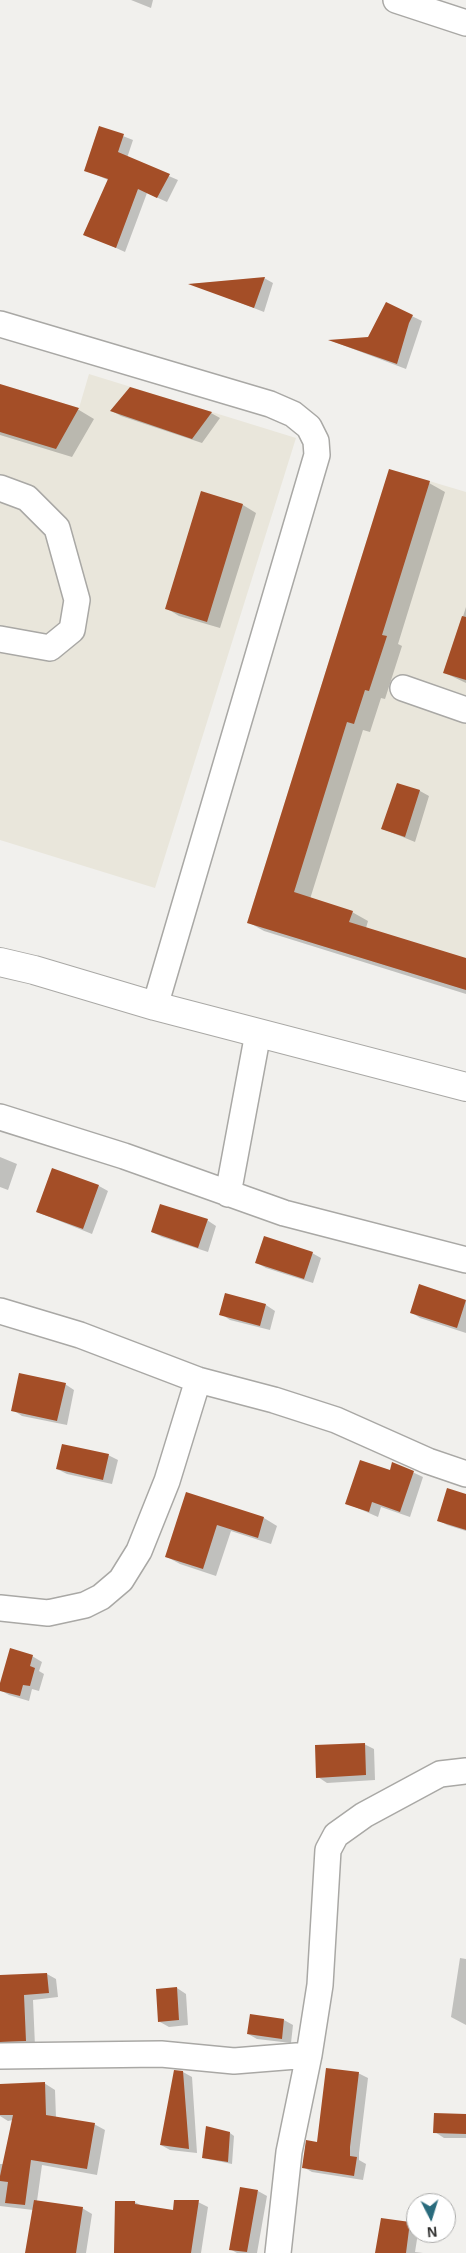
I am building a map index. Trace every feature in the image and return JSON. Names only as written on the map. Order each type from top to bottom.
[{"type":"highway","points":[[0,962],[34,970],[155,1006],[466,1087]]},
{"type":"street","points":[[398,0],[466,23]]},
{"type":"street","points":[[0,324],[270,404],[293,414],[309,427],[316,441],[317,455],[155,1006]]},
{"type":"street","points":[[0,488],[27,498],[57,528],[77,600],[72,630],[50,648],[0,639]]},
{"type":"street","points":[[403,688],[466,710]]},
{"type":"street","points":[[228,1194],[258,1033]]},
{"type":"street","points":[[0,1117],[124,1156],[284,1213],[466,1260]]},
{"type":"street","points":[[0,1311],[80,1335],[198,1380],[274,1400],[336,1420],[428,1461],[466,1474]]},
{"type":"street","points":[[0,1608],[48,1613],[84,1605],[101,1597],[120,1580],[139,1551],[167,1481],[198,1380]]},
{"type":"street","points":[[278,2253],[289,2152],[309,2055],[320,1985],[328,1850],[336,1835],[364,1815],[440,1774],[466,1771]]},
{"type":"street","points":[[0,2056],[161,2054],[234,2061],[309,2055]]},
{"type":"shaded area","points":[[89,374],[296,438],[155,888],[0,840],[0,384],[79,408]]},
{"type":"shaded area","points":[[389,469],[466,492],[466,990],[247,923]]},
{"type":"building","points":[[99,126],[124,134],[118,152],[170,174],[157,198],[138,189],[116,248],[83,235],[108,179],[84,171]]},
{"type":"building","points":[[265,277],[254,308],[188,284]]},
{"type":"building","points":[[386,302],[413,315],[397,364],[328,340],[368,337]]},
{"type":"building","points":[[0,384],[79,408],[56,449],[0,432]]},
{"type":"building","points":[[130,387],[212,412],[192,439],[110,411]]},
{"type":"building","points":[[389,469],[430,481],[382,635],[387,636],[369,691],[365,690],[354,724],[347,722],[294,892],[353,911],[349,922],[466,958],[466,990],[247,923]]},
{"type":"building","points":[[201,491],[243,504],[207,622],[165,609]]},
{"type":"building","points":[[462,616],[466,617],[466,680],[443,673]]},
{"type":"building","points":[[397,783],[420,790],[405,837],[381,829]]},
{"type":"building","points":[[52,1168],[99,1185],[83,1229],[36,1212]]},
{"type":"building","points":[[160,1204],[208,1219],[198,1248],[151,1232]]},
{"type":"building","points":[[264,1236],[313,1252],[304,1279],[255,1263]]},
{"type":"building","points":[[419,1284],[466,1300],[457,1328],[410,1313]]},
{"type":"building","points":[[225,1293],[266,1304],[260,1326],[219,1315]]},
{"type":"building","points":[[19,1373],[66,1383],[57,1421],[11,1411]]},
{"type":"building","points":[[62,1444],[109,1454],[103,1480],[56,1469]]},
{"type":"building","points":[[360,1460],[390,1470],[392,1462],[414,1471],[400,1512],[372,1502],[369,1512],[345,1504]]},
{"type":"building","points":[[447,1488],[466,1494],[466,1530],[437,1521]]},
{"type":"building","points":[[186,1492],[264,1517],[258,1538],[217,1525],[203,1569],[165,1557]]},
{"type":"building","points":[[10,1648],[33,1655],[30,1666],[35,1668],[30,1686],[23,1685],[20,1696],[0,1691],[0,1683]]},
{"type":"building","points":[[365,1743],[366,1775],[316,1778],[315,1745]]},
{"type":"building","points":[[47,1973],[49,1993],[24,1995],[26,2041],[0,2042],[0,1975]]},
{"type":"building","points":[[177,1987],[179,2020],[158,2022],[156,1989]]},
{"type":"building","points":[[250,2014],[284,2019],[282,2039],[247,2034]]},
{"type":"building","points":[[326,2068],[359,2072],[350,2147],[350,2156],[357,2157],[354,2176],[302,2168],[306,2140],[317,2142]]},
{"type":"building","points":[[174,2070],[183,2071],[189,2149],[160,2145]]},
{"type":"building","points":[[45,2082],[46,2115],[95,2123],[87,2169],[31,2160],[25,2205],[5,2203],[8,2182],[0,2181],[0,2176],[13,2115],[0,2115],[0,2084]]},
{"type":"building","points":[[434,2113],[466,2114],[466,2134],[433,2133]]},
{"type":"building","points":[[206,2126],[230,2132],[228,2162],[202,2158]]},
{"type":"building","points":[[240,2187],[258,2190],[247,2252],[229,2250]]},
{"type":"building","points":[[34,2200],[83,2207],[76,2253],[25,2253]]},
{"type":"building","points":[[174,2200],[199,2200],[191,2253],[114,2253],[115,2201],[135,2201],[135,2204],[173,2210]]},
{"type":"building","points":[[381,2218],[406,2221],[406,2253],[375,2253]]}]
